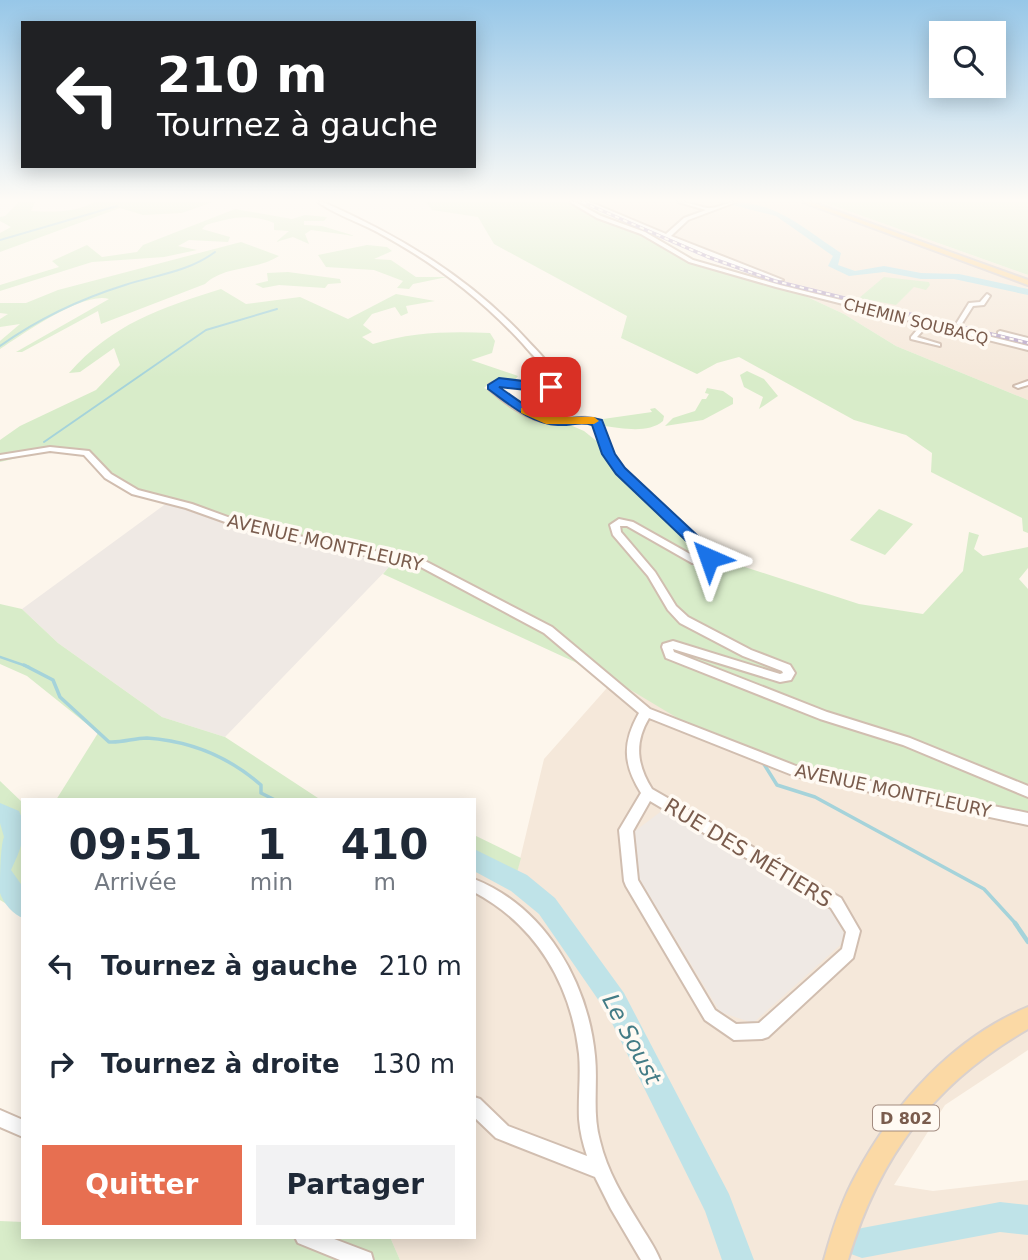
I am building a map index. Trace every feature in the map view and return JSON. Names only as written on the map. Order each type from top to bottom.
[{"type":"main road","points":[[967,261],[1028,283]]},
{"type":"main road","name":"D 802","points":[[836,1260],[873,1168],[914,1107],[956,1063],[1028,1017]]},
{"type":"street","points":[[431,261],[448,271],[507,321],[556,383],[536,388],[499,382],[492,387],[537,417],[559,422],[584,418],[597,423],[608,454],[620,471],[708,553],[706,561],[695,561],[630,524],[619,522],[615,525],[616,533],[652,574],[672,608],[697,628],[786,668],[789,673],[787,677],[780,678],[673,645],[667,647],[670,655],[824,716],[906,741],[1028,792]]},
{"type":"street","name":"CHEMIN SOUBACQ","points":[[691,261],[1028,348]]},
{"type":"street","points":[[730,261],[769,276],[1028,340]]},
{"type":"street","points":[[959,324],[971,304],[982,304],[987,296]]},
{"type":"street","points":[[926,323],[913,338],[938,345]]},
{"type":"street","points":[[1018,386],[1028,383]]},
{"type":"street","name":"AVENUE MONTFLEURY","points":[[0,457],[50,449],[86,453],[108,476],[135,492],[189,506],[256,530],[422,563],[548,630],[646,712],[795,771],[1028,819]]},
{"type":"street","name":"RUE DES MÉTIERS","points":[[646,712],[633,732],[632,771],[648,793],[836,903],[853,931],[848,953],[762,1031],[734,1032],[710,1015],[631,881],[626,830],[648,793]]},
{"type":"street","points":[[476,886],[495,894],[539,933],[573,990],[587,1054],[590,1137],[600,1170],[650,1260]]},
{"type":"street","points":[[476,1107],[502,1132],[600,1170]]},
{"type":"street","points":[[0,1118],[21,1128]]},
{"type":"street","points":[[309,1239],[364,1260]]},
{"type":"shaded area","points":[[728,261],[988,261],[1028,275],[1028,342],[832,296],[762,275]]},
{"type":"shaded area","points":[[803,291],[1028,346],[1028,400],[896,346],[844,314],[801,294]]},
{"type":"shaded area","points":[[171,500],[395,561],[225,737],[162,717],[58,643],[22,609]]},
{"type":"shaded area","points":[[614,680],[654,701],[1000,810],[1028,812],[1028,1050],[945,1105],[894,1185],[933,1191],[1028,1180],[1028,1260],[400,1260],[391,1239],[476,1239],[476,872],[515,880],[544,759]]},
{"type":"shaded area","points":[[663,810],[830,907],[847,939],[753,1023],[720,1012],[637,875],[635,831]]},
{"type":"green space","points":[[52,261],[109,261],[92,262],[0,291],[0,285],[59,267]]},
{"type":"green space","points":[[169,261],[270,261],[222,274],[205,284],[101,324],[98,311],[22,352],[16,352],[109,299],[85,301],[38,324],[0,349],[0,341],[20,324],[0,327],[0,319],[8,314],[0,313],[0,303],[26,303],[58,290]]},
{"type":"green space","points":[[322,261],[392,261],[416,277],[447,277],[413,284],[409,289],[397,288],[403,281],[374,270],[326,267]]},
{"type":"green space","points":[[525,261],[687,261],[801,294],[844,314],[896,346],[1028,400],[1028,533],[1023,531],[1022,518],[931,472],[932,453],[906,435],[854,420],[739,357],[717,363],[697,374],[621,338],[627,316]]},
{"type":"green space","points":[[988,261],[1028,261],[1028,275]]},
{"type":"green space","points":[[288,272],[340,279],[341,283],[328,284],[325,288],[279,285],[263,288],[255,284],[268,281],[267,273]]},
{"type":"green space","points":[[884,277],[929,282],[930,285],[926,290],[914,287],[896,305],[859,298]]},
{"type":"green space","points":[[221,289],[246,304],[300,297],[348,319],[396,294],[435,301],[406,306],[408,313],[401,316],[395,307],[372,314],[363,325],[372,332],[362,337],[373,344],[431,333],[490,333],[495,341],[492,353],[471,360],[518,376],[514,381],[491,382],[484,388],[584,431],[599,443],[624,479],[711,556],[859,604],[923,614],[963,571],[969,532],[979,535],[974,549],[983,556],[1028,547],[1028,568],[1019,579],[1028,589],[1028,812],[1000,810],[793,768],[714,740],[614,680],[383,574],[394,561],[255,527],[129,488],[91,454],[59,448],[0,462],[0,440],[20,426],[96,390],[120,365],[114,348],[80,372],[69,373],[102,342],[158,311]]},
{"type":"green space","points":[[747,371],[764,379],[778,396],[759,409],[763,397],[744,387],[740,375]]},
{"type":"green space","points":[[707,388],[723,391],[733,398],[733,404],[703,420],[665,426],[673,418],[695,411],[702,399],[706,399],[709,394],[705,393]]},
{"type":"green space","points":[[655,408],[664,416],[663,421],[650,428],[605,426],[603,419],[652,412],[650,409]]},
{"type":"green space","points":[[879,509],[913,524],[885,555],[850,540]]},
{"type":"green space","points":[[0,604],[22,609],[58,643],[162,717],[225,737],[318,798],[57,798],[98,733],[27,676],[0,664]]},
{"type":"green space","points":[[0,781],[21,801],[21,913],[0,900]]},
{"type":"green space","points":[[476,836],[521,858],[515,880],[476,872]]},
{"type":"green space","points":[[0,1221],[21,1222],[21,1239],[391,1239],[400,1260],[0,1260]]},
{"type":"waterway","points":[[0,346],[29,327],[76,303],[201,261]]},
{"type":"waterway","points":[[835,261],[833,266],[849,273],[884,269],[921,276],[954,276],[1028,292]]},
{"type":"waterway","points":[[44,442],[206,330],[277,309]]},
{"type":"waterway","points":[[0,657],[26,666]]},
{"type":"waterway","points":[[26,666],[53,680],[60,697],[109,742],[147,738],[194,747],[236,766],[261,785],[261,793],[271,798]]},
{"type":"waterway","points":[[762,761],[777,785],[815,797],[984,889],[1017,925]]},
{"type":"waterway","name":"Le Soust","points":[[0,812],[11,818],[15,837],[0,868]]},
{"type":"waterway","name":"Le Soust","points":[[476,860],[519,883],[547,906],[615,1002],[718,1205],[738,1260]]},
{"type":"waterway","name":"Le Soust","points":[[0,874],[21,904]]},
{"type":"waterway","points":[[1015,923],[1028,942]]},
{"type":"waterway","name":"Le Soust","points":[[862,1243],[1000,1217],[1028,1220]]},
{"type":"railway","points":[[719,261],[775,281],[1028,343]]},
{"type":"slow traffic","points":[[525,410],[546,420],[559,422],[584,418],[594,421]]},
{"type":"route","points":[[551,387],[536,388],[510,382],[492,385],[494,390],[537,417],[559,422],[584,418],[597,423],[608,454],[620,471],[708,553],[709,558]]}]
